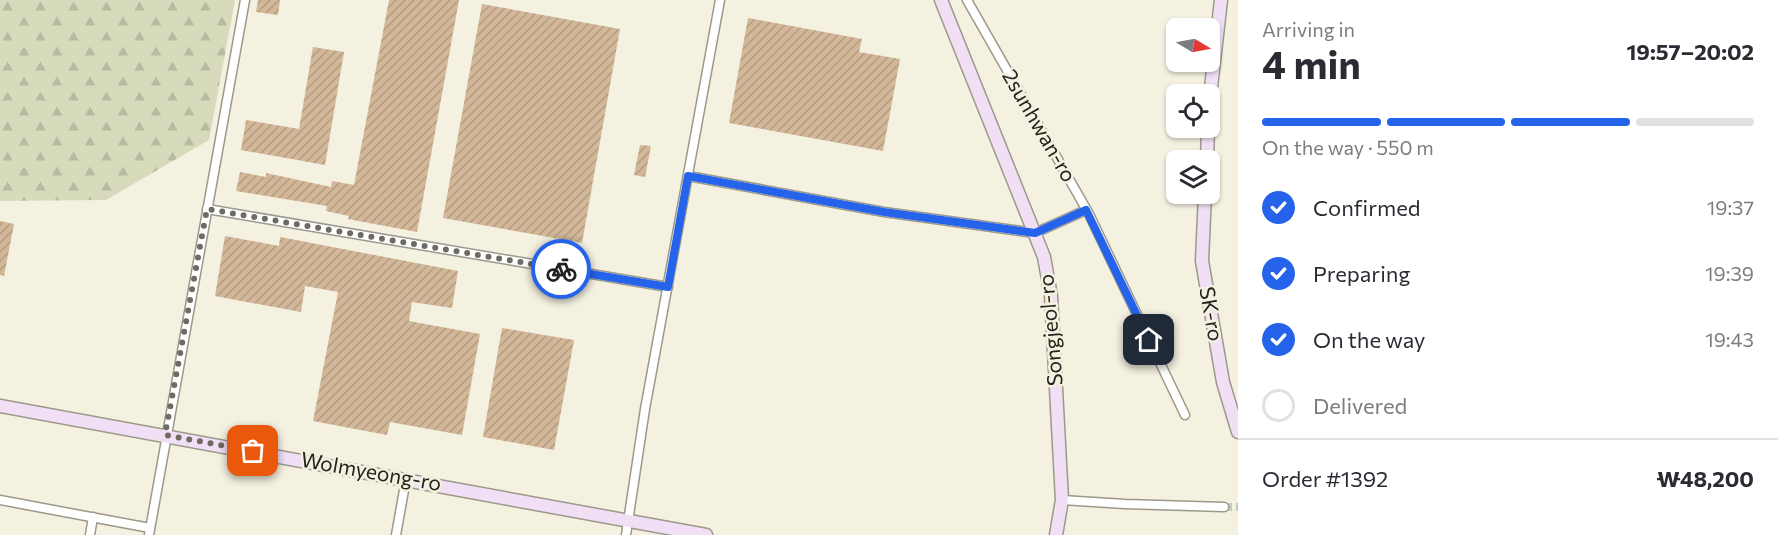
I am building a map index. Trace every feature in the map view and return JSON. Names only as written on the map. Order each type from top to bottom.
[{"type":"street","points":[[0,500],[93,517],[150,532],[165,435],[245,0]]},
{"type":"street","points":[[626,535],[629,506],[720,0]]},
{"type":"street","name":"Songjeol-ro","points":[[940,0],[1044,257],[1051,296],[1062,500],[1056,535]]},
{"type":"street","name":"2sunhwan-ro","points":[[967,0],[1086,210],[1185,415]]},
{"type":"street","points":[[1211,84],[1221,0]]},
{"type":"street","points":[[688,176],[884,212],[1035,233],[1086,210]]},
{"type":"street","name":"SK-ro","points":[[1205,204],[1202,261],[1223,382],[1238,432]]},
{"type":"street","points":[[207,209],[668,287]]},
{"type":"street","name":"Wolmyeong-ro","points":[[0,406],[706,535]]},
{"type":"street","points":[[396,535],[406,479]]},
{"type":"street","points":[[1062,500],[1224,507]]},
{"type":"street","points":[[90,535],[93,517]]},
{"type":"green space","points":[[0,0],[235,0],[209,140],[106,200],[0,201]]},
{"type":"building","points":[[258,0],[280,0],[278,15],[256,12]]},
{"type":"building","points":[[389,0],[459,0],[417,232],[348,219],[349,216],[326,211],[327,206],[236,191],[240,172],[266,177],[266,173],[331,187],[332,181],[354,185]]},
{"type":"building","points":[[482,4],[620,29],[582,243],[443,218]]},
{"type":"building","points":[[748,18],[862,39],[859,52],[900,59],[883,151],[729,123]]},
{"type":"building","points":[[313,47],[344,52],[325,165],[241,150],[246,120],[299,129]]},
{"type":"building","points":[[640,145],[651,146],[645,177],[634,175]]},
{"type":"building","points":[[0,221],[14,224],[4,276],[0,275]]},
{"type":"building","points":[[225,236],[279,246],[280,237],[458,271],[452,308],[412,302],[409,321],[480,334],[462,435],[390,422],[387,435],[313,421],[338,292],[305,286],[301,312],[215,296]]},
{"type":"building","points":[[502,328],[574,340],[554,450],[483,437]]},
{"type":"tunnel","points":[[1224,507],[1238,507]]},
{"type":"way so far","points":[[253,451],[165,435],[207,209],[561,269]]},
{"type":"route","points":[[561,269],[668,287],[688,176],[884,212],[1035,233],[1086,210],[1149,340]]}]
